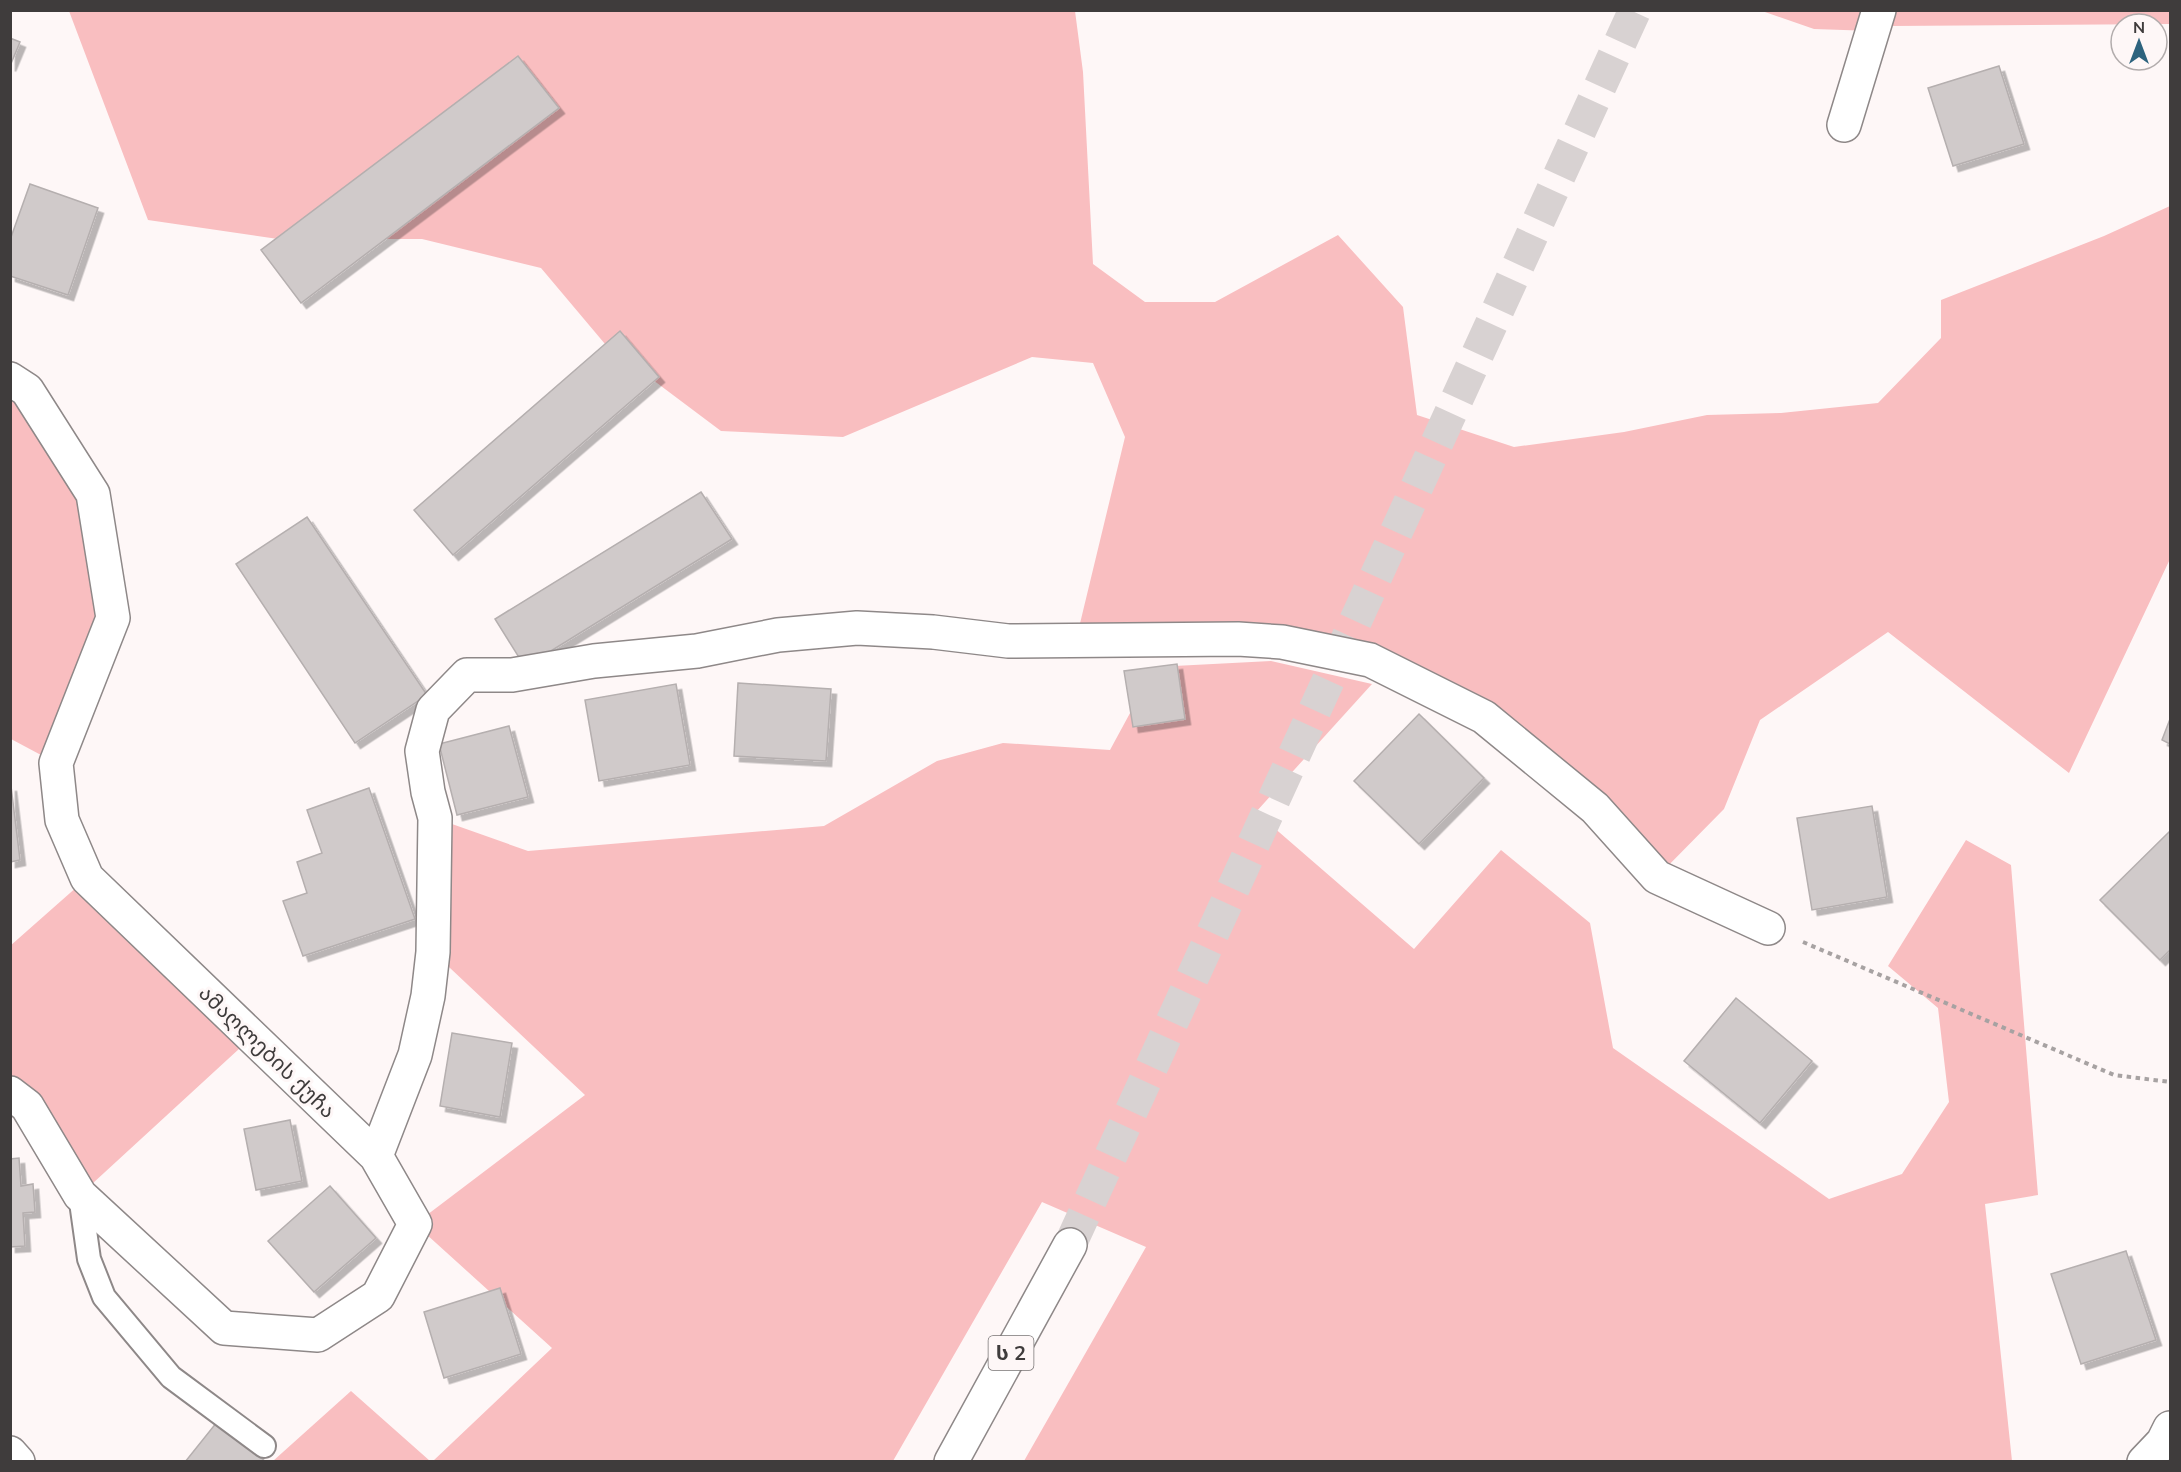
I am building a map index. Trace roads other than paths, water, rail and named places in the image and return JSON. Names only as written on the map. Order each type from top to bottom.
[{"type":"main road","points":[[1844,125],[1879,10]]},
{"type":"main road","name":"ამაღლების ქუჩა","points":[[10,379],[27,390],[93,494],[113,618],[56,763],[62,820],[87,878],[376,1156],[415,1224],[378,1296],[318,1335],[224,1328],[80,1195],[27,1106],[10,1093]]},
{"type":"main road","points":[[376,1156],[415,1055],[428,996],[433,952],[435,818],[428,792],[422,751],[433,710],[467,675],[512,675],[594,661],[697,651],[778,635],[857,628],[933,632],[1008,641],[1238,639],[1282,642],[1370,660],[1484,717],[1595,808],[1657,877],[1768,928]]},
{"type":"main road","name":"ს 2","points":[[951,1461],[1070,1245]]},
{"type":"main road","points":[[2145,1461],[2163,1442],[2170,1428]]},
{"type":"main road","points":[[10,1453],[18,1461]]},
{"type":"lane","points":[[80,1195],[89,1259],[104,1297],[171,1377],[264,1446]]},
{"type":"tunnel","points":[[1070,1245],[1635,10]]}]
